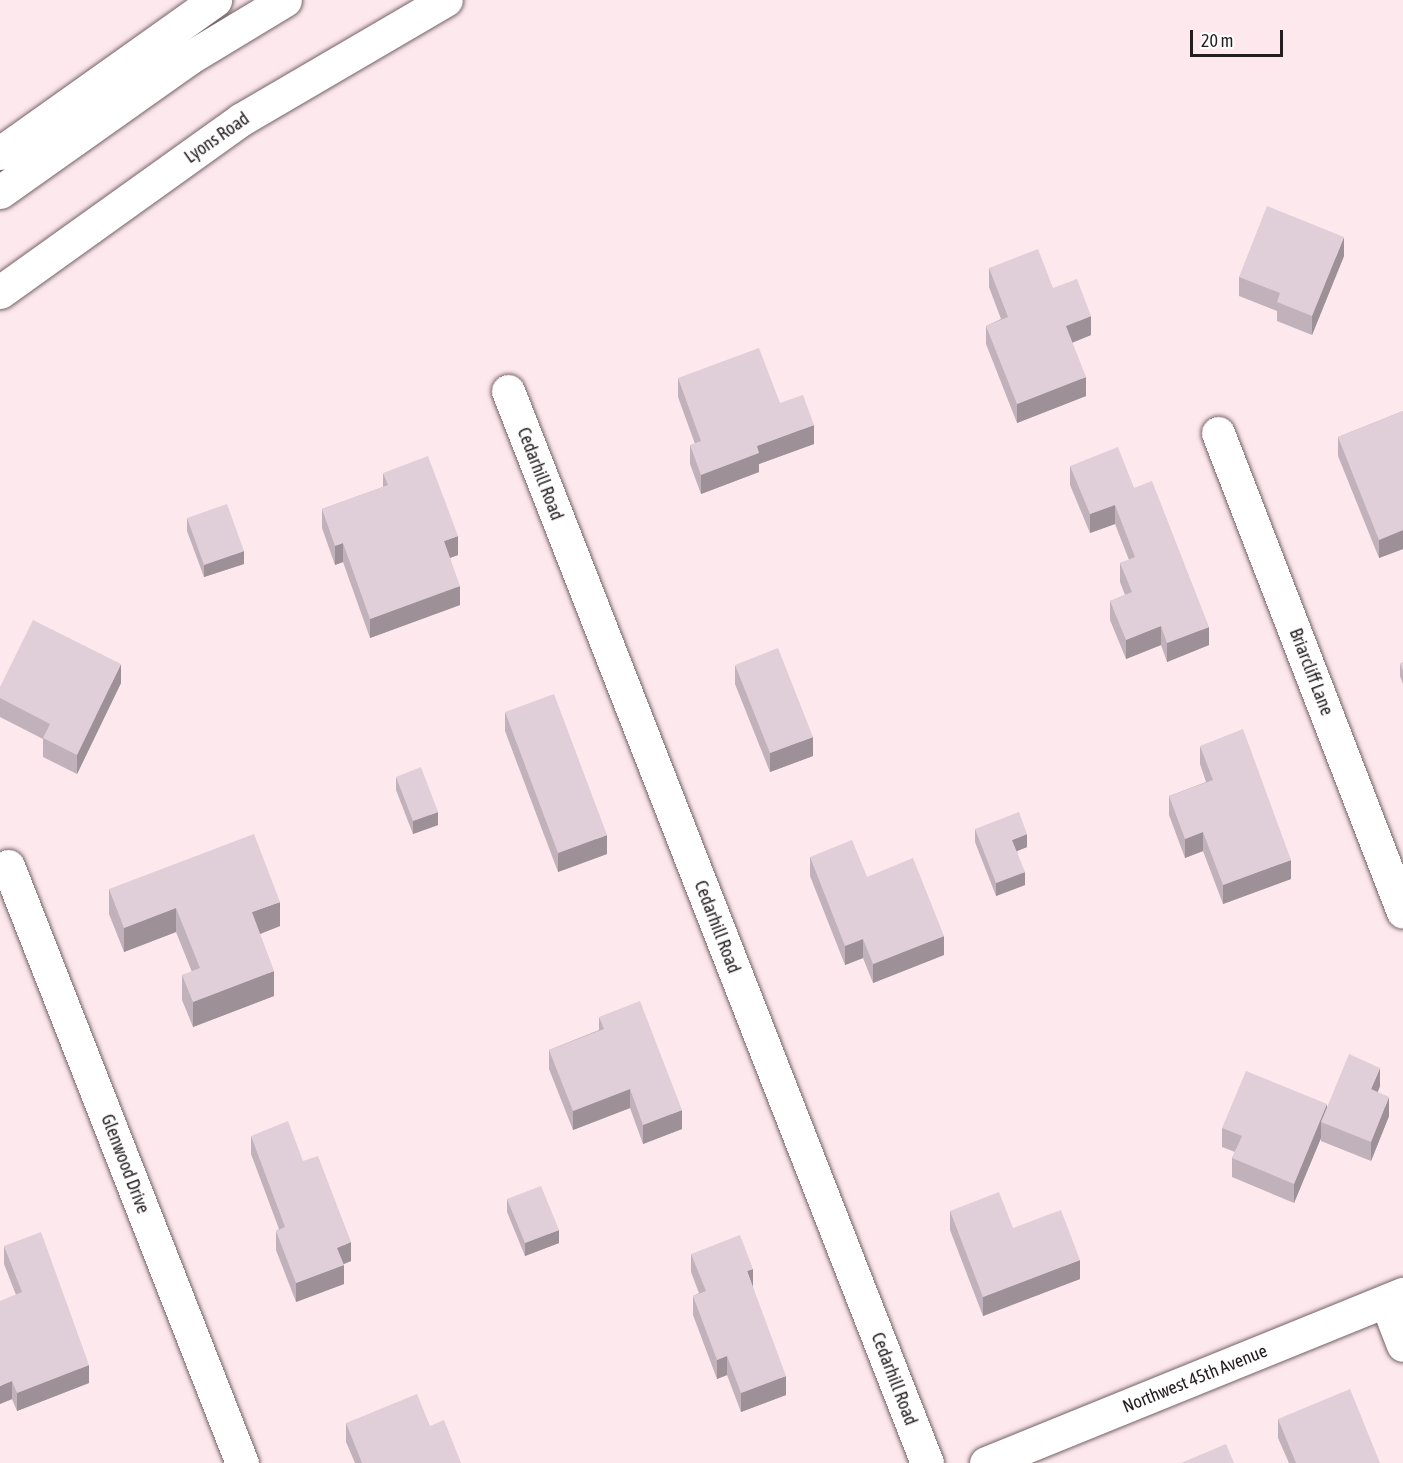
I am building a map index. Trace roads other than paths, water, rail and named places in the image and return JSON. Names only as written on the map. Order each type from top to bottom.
[{"type":"street","points":[[0,153],[215,0]]},
{"type":"street","points":[[0,192],[189,58],[285,0]]},
{"type":"street","name":"Lyons Road","points":[[0,292],[242,119],[446,0]]},
{"type":"street","name":"Cedarhill Road","points":[[508,391],[927,1463]]},
{"type":"street","name":"Briarcliff Lane","points":[[1218,433],[1403,912]]},
{"type":"street","name":"Glenwood Drive","points":[[8,866],[242,1463]]},
{"type":"street","points":[[1394,1298],[1403,1345]]},
{"type":"street","name":"Northwest 45th Avenue","points":[[986,1463],[1045,1452],[1394,1298]]}]
